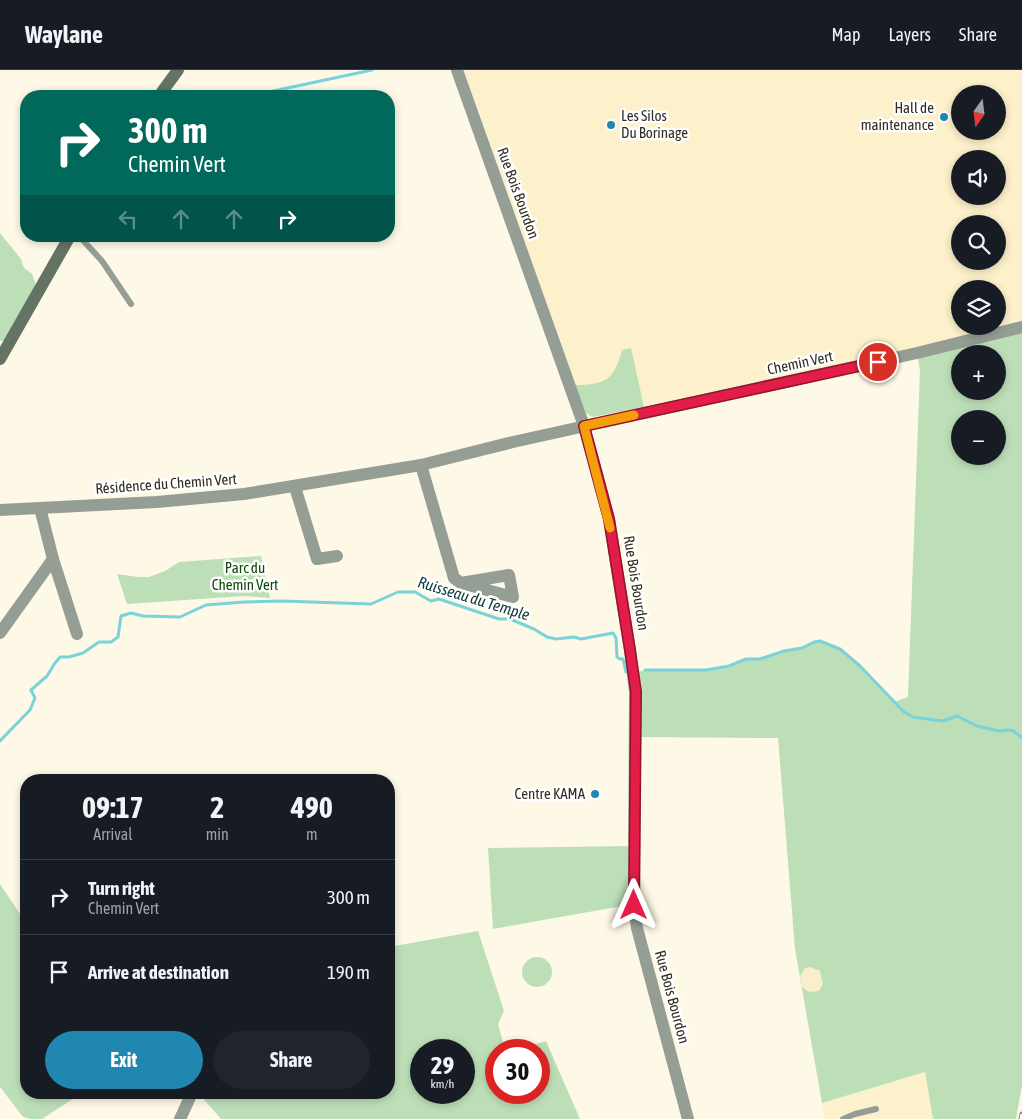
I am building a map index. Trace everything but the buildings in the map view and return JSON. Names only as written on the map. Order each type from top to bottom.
[{"type":"main road","points":[[163,90],[178,70]]},
{"type":"main road","points":[[0,359],[67,242]]},
{"type":"street","name":"Rue Bois Bourdon","points":[[457,70],[584,426],[609,519],[636,692],[634,905],[637,928],[688,1119]]},
{"type":"street","name":"Chemin Vert","points":[[584,426],[917,353],[1022,327]]},
{"type":"street","name":"Résidence du Chemin Vert","points":[[0,510],[157,502],[295,487],[421,465],[584,426]]},
{"type":"street","points":[[421,465],[451,572],[454,578],[461,583]]},
{"type":"street","points":[[295,487],[317,558],[337,556]]},
{"type":"street","points":[[40,508],[52,558],[77,634]]},
{"type":"street","points":[[0,633],[52,558]]},
{"type":"street","points":[[180,1119],[189,1099]]},
{"type":"lane","points":[[85,242],[102,261],[131,304]]},
{"type":"lane","points":[[843,1119],[876,1109]]},
{"type":"shaded area","points":[[464,70],[1022,70],[1022,327],[1006,331],[1006,280],[951,280],[951,335],[987,335],[676,406],[644,407],[593,417],[586,413]]},
{"type":"shaded area","points":[[926,1072],[933,1119],[825,1119],[822,1103]]},
{"type":"green space","points":[[0,233],[21,259],[24,268],[32,274],[38,291],[10,341],[0,341]]},
{"type":"green space","points":[[1022,327],[1022,1085],[1016,1119],[933,1119],[925,1072],[822,1103],[795,949],[778,738],[635,737],[633,672],[659,669],[706,670],[729,666],[746,659],[760,659],[784,651],[802,648],[820,641],[840,649],[860,666],[894,702],[908,697],[920,371],[917,353],[990,335],[1006,335],[1006,331]]},
{"type":"green space","points":[[631,348],[644,407],[593,417],[586,413],[575,385],[602,382],[616,368],[622,350]]},
{"type":"green space","name":"Parc du Chemin Vert","points":[[261,556],[270,598],[244,596],[127,604],[117,574],[149,577],[165,571],[179,562]]},
{"type":"green space","points":[[629,846],[628,905],[493,929],[488,848]]},
{"type":"green space","points":[[0,884],[20,914],[20,1099],[73,1099],[42,1119],[31,1119],[23,1117],[0,1087]]},
{"type":"green space","points":[[478,931],[504,1011],[498,1024],[502,1039],[485,1039],[485,1104],[550,1104],[550,1050],[580,1119],[221,1119],[203,1099],[395,1099],[395,946]]},
{"type":"green space","points":[[537,957],[543,958],[551,966],[551,978],[543,986],[537,987],[531,986],[523,978],[522,972],[523,966],[531,958]]},
{"type":"sand","points":[[810,967],[820,971],[823,984],[819,991],[809,992],[802,987],[800,976],[805,968]]},
{"type":"waterway","points":[[278,90],[372,70]]},
{"type":"waterway","name":"Ruisseau du Temple","points":[[0,741],[30,710],[35,698],[31,690],[47,676],[60,657],[69,657],[83,653],[99,642],[111,642],[118,637],[121,616],[131,613],[143,616],[180,617],[206,605],[244,602],[282,601],[371,604],[398,592],[415,592],[431,601],[439,599],[499,619],[510,619],[534,629],[547,637],[556,639],[574,637],[581,639],[613,633],[616,638],[617,657],[623,659],[626,672]]},
{"type":"waterway","name":"Ruisseau du Temple","points":[[645,670],[706,670],[729,666],[746,659],[760,659],[784,651],[802,648],[820,641],[840,649],[860,666],[904,712],[913,717],[943,721],[957,716],[977,726],[999,731],[1014,731],[1022,738]]},
{"type":"railway","points":[[1021,1119],[1022,1114]]},
{"type":"slow traffic","points":[[610,528],[584,426],[634,415]]},
{"type":"place","name":"Hall de maintenance","points":[[944,117]]},
{"type":"place","name":"Les Silos Du Borinage","points":[[611,125]]},
{"type":"place","name":"Centre KAMA","points":[[595,794]]},
{"type":"route","points":[[634,905],[636,692],[609,519],[584,426],[878,362]]}]
